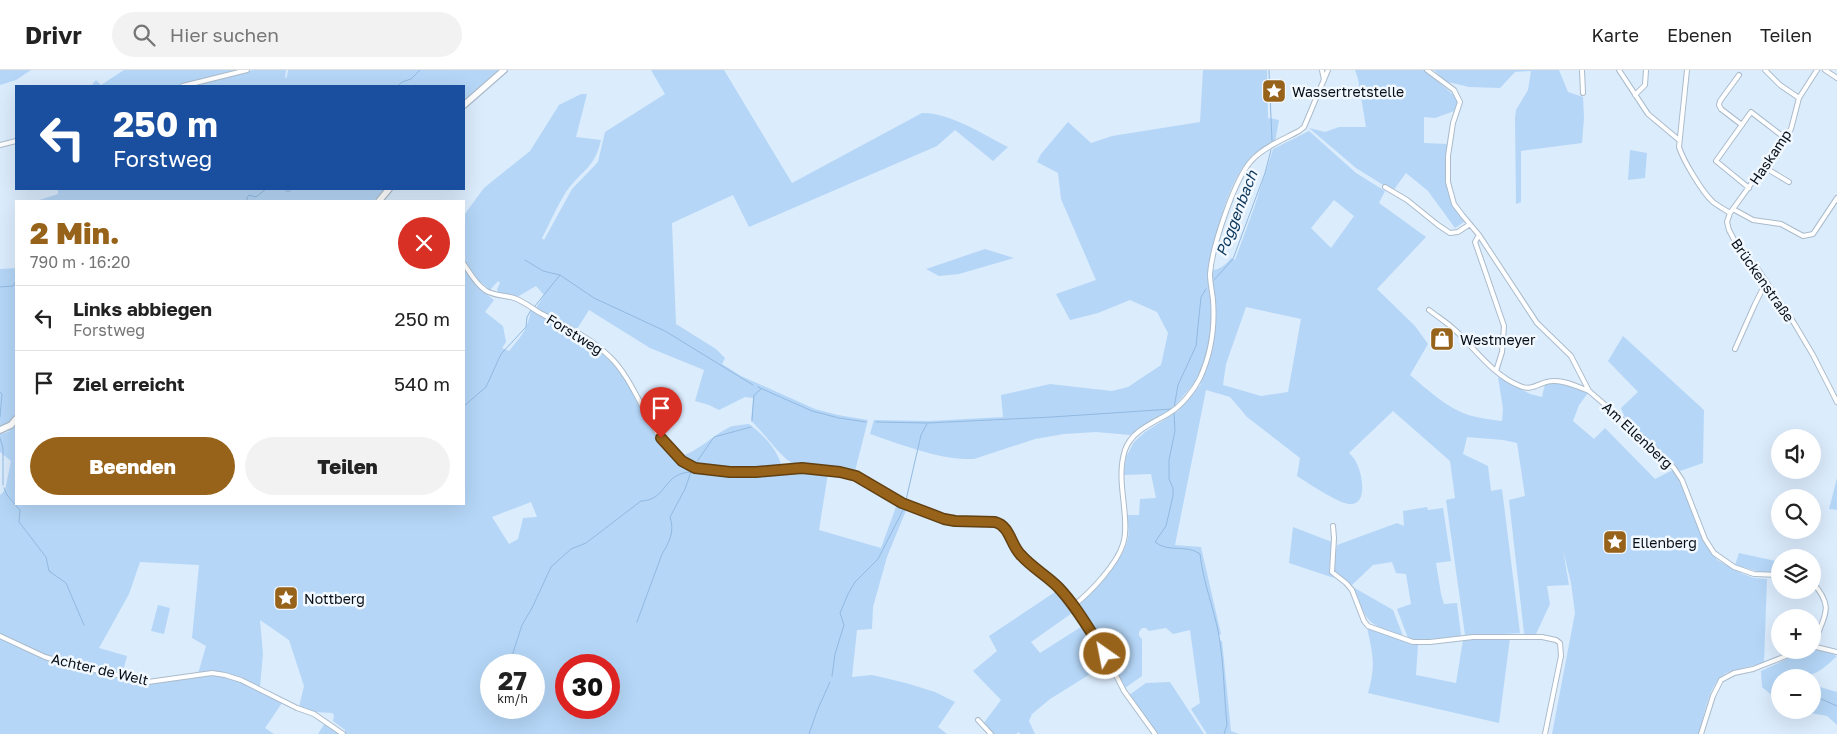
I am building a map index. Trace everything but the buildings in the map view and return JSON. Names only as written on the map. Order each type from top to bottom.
[{"type":"main road","points":[[465,104],[504,70]]},
{"type":"main road","points":[[380,200],[388,190]]},
{"type":"main road","points":[[0,430],[11,425],[15,420]]},
{"type":"street","points":[[187,85],[247,70]]},
{"type":"street","points":[[1322,70],[1324,82]]},
{"type":"street","points":[[1074,605],[1099,580],[1123,545],[1126,520],[1120,472],[1126,447],[1139,431],[1174,410],[1196,386],[1206,360],[1213,327],[1210,274],[1219,232],[1233,193],[1244,170],[1252,159],[1262,151],[1304,127],[1328,70]]},
{"type":"street","name":"Am Ellenberg","points":[[1427,70],[1454,90],[1460,102],[1450,135],[1448,156],[1448,182],[1454,204],[1479,234],[1537,323],[1571,356],[1589,391]]},
{"type":"street","points":[[1582,70],[1583,93]]},
{"type":"street","points":[[1619,70],[1648,114],[1678,140],[1682,155],[1709,198],[1719,207],[1753,220],[1781,224],[1802,236],[1813,234],[1837,198]]},
{"type":"street","points":[[1635,95],[1646,85],[1646,70]]},
{"type":"street","points":[[1678,140],[1681,132],[1688,70]]},
{"type":"street","points":[[1766,70],[1780,85],[1799,98]]},
{"type":"street","name":"Haskamp","points":[[1731,211],[1791,129],[1799,98],[1816,70]]},
{"type":"street","points":[[1825,70],[1837,78]]},
{"type":"street","points":[[1739,75],[1719,105],[1721,109],[1742,125]]},
{"type":"street","points":[[1749,188],[1716,161],[1752,112],[1785,138]]},
{"type":"street","points":[[0,145],[15,141]]},
{"type":"street","points":[[1764,167],[1789,182]]},
{"type":"street","points":[[1384,187],[1407,200],[1450,233],[1458,232],[1470,224]]},
{"type":"street","name":"Brückenstraße","points":[[1731,211],[1727,222],[1738,247],[1755,265],[1813,354],[1837,402]]},
{"type":"street","points":[[1479,234],[1475,242],[1504,326],[1502,352],[1496,371]]},
{"type":"street","name":"Forstweg","points":[[465,266],[478,285],[485,290],[520,301],[565,324],[605,352],[627,376],[661,438],[688,465],[706,470],[730,472],[802,468],[840,472],[856,476],[902,503],[944,519],[1001,524],[1006,528],[1019,553],[1052,581],[1074,605],[1105,654],[1124,691],[1155,734]]},
{"type":"street","points":[[1735,349],[1754,304],[1766,282]]},
{"type":"street","name":"Am Ellenberg","points":[[1429,310],[1454,329],[1505,379],[1530,389],[1550,380],[1561,381],[1589,391],[1647,441],[1674,468],[1682,480],[1705,539],[1714,553],[1734,567],[1754,574],[1771,575]]},
{"type":"street","points":[[1332,526],[1334,538],[1332,572],[1352,590],[1364,621],[1374,629],[1413,642],[1473,637],[1542,637],[1556,640],[1560,643],[1560,656],[1546,734]]},
{"type":"street","points":[[1821,589],[1831,601],[1831,610],[1829,618],[1821,631]]},
{"type":"street","name":"Achter de Welt","points":[[0,636],[45,657],[148,682],[212,673],[225,675],[241,680],[297,708],[314,714],[343,734]]},
{"type":"street","points":[[1821,648],[1837,652]]},
{"type":"street","points":[[1701,734],[1713,696],[1722,680],[1734,673],[1753,669],[1778,659]]},
{"type":"street","points":[[978,720],[991,734]]},
{"type":"shaded area","points":[[0,70],[31,70],[16,80],[0,85]]},
{"type":"shaded area","points":[[124,70],[242,70],[181,85],[101,85]]},
{"type":"shaded area","points":[[253,70],[286,70],[285,78],[287,77],[288,70],[498,70],[465,99],[465,85],[197,85]]},
{"type":"shaded area","points":[[651,70],[724,70],[792,183],[922,113],[955,120],[1008,147],[993,161],[955,130],[937,146],[749,227],[733,195],[672,223],[676,324],[716,349],[725,358],[722,364],[741,376],[815,409],[868,420],[855,471],[795,465],[778,451],[751,421],[753,398],[745,397],[719,410],[695,401],[704,370],[650,348],[589,310],[577,329],[536,308],[544,295],[536,286],[517,297],[498,292],[497,289],[500,283],[498,281],[490,290],[478,280],[465,261],[465,214],[484,188],[530,151],[559,105],[581,94],[587,94],[576,137],[601,140],[591,164],[572,184],[563,197],[542,238],[544,240],[572,189],[598,162],[605,132],[665,94]]},
{"type":"shaded area","points":[[1203,70],[1267,70],[1268,118],[1279,120],[1275,142],[1252,156],[1235,180],[1223,210],[1209,270],[1216,270],[1222,267],[1231,258],[1235,260],[1273,149],[1309,131],[1356,173],[1385,191],[1379,203],[1426,237],[1377,289],[1415,326],[1428,344],[1410,375],[1437,398],[1460,412],[1476,417],[1502,421],[1503,409],[1498,377],[1530,394],[1542,397],[1545,384],[1551,382],[1567,384],[1588,393],[1579,405],[1573,421],[1594,439],[1605,428],[1655,479],[1673,470],[1680,482],[1702,535],[1717,560],[1743,574],[1754,578],[1767,579],[1764,662],[1731,671],[1720,678],[1711,692],[1699,734],[1552,734],[1575,613],[1571,583],[1563,550],[1569,585],[1547,586],[1550,604],[1536,634],[1526,635],[1524,633],[1509,500],[1525,496],[1517,443],[1467,437],[1463,454],[1488,466],[1491,491],[1502,489],[1520,633],[1467,636],[1465,635],[1446,500],[1455,498],[1450,461],[1393,411],[1349,453],[1355,460],[1360,473],[1362,494],[1355,503],[1344,503],[1297,476],[1300,458],[1247,417],[1230,397],[1206,390],[1175,545],[1201,547],[1221,634],[1219,635],[1219,640],[1222,641],[1231,731],[1239,734],[1207,734],[1191,709],[1200,703],[1190,630],[1173,634],[1166,628],[1149,631],[1146,628],[1142,628],[1139,636],[1142,639],[1142,676],[1125,688],[1107,653],[1078,606],[1106,576],[1124,550],[1128,535],[1127,515],[1139,515],[1140,499],[1156,498],[1151,474],[1124,475],[1126,457],[1134,442],[1145,432],[1178,411],[1201,384],[1196,381],[1169,411],[1130,435],[1096,432],[1064,434],[1035,439],[974,459],[961,459],[934,454],[870,434],[874,420],[929,421],[1003,417],[1001,395],[1050,384],[1112,391],[1128,387],[1161,365],[1168,333],[1157,312],[1130,300],[1098,313],[1070,320],[1056,294],[1096,280],[1061,199],[1058,173],[1037,162],[1041,154],[1068,122],[1091,143],[1112,136],[1200,122]],"holes":[[[1334,200],[1354,216],[1331,248],[1311,228]],[[1246,307],[1301,319],[1288,392],[1261,396],[1223,385],[1226,364]]]},
{"type":"shaded area","points":[[1355,70],[1424,70],[1456,97],[1458,103],[1457,110],[1435,118],[1424,117],[1424,143],[1448,144],[1446,155],[1447,185],[1453,203],[1464,222],[1455,228],[1428,191],[1406,173],[1393,191],[1356,168],[1309,128],[1325,132],[1339,127],[1366,127]]},
{"type":"shaded area","points":[[1434,70],[1559,70],[1568,92],[1583,97],[1582,143],[1521,151],[1521,202],[1516,204],[1515,118],[1516,110],[1528,90],[1531,71],[1515,72],[1500,88],[1469,87],[1444,81]]},
{"type":"shaded area","points":[[96,80],[101,85],[92,85]]},
{"type":"shaded area","points":[[1630,150],[1647,153],[1645,178],[1628,180]]},
{"type":"shaded area","points":[[58,190],[384,190],[374,200],[39,200],[58,194]]},
{"type":"shaded area","points":[[985,249],[1014,258],[959,274],[939,276],[926,269]]},
{"type":"shaded area","points":[[15,268],[15,415],[9,423],[0,427],[0,269]]},
{"type":"shaded area","points":[[465,269],[477,287],[494,300],[485,312],[503,326],[506,342],[502,348],[509,351],[521,337],[528,323],[531,310],[570,331],[596,348],[617,369],[626,381],[656,437],[664,448],[672,454],[680,456],[686,454],[730,427],[749,424],[771,445],[779,458],[782,471],[798,470],[828,473],[819,530],[881,548],[897,504],[907,508],[887,557],[873,607],[872,629],[857,630],[852,677],[872,675],[906,683],[935,692],[955,702],[938,727],[947,734],[345,734],[345,730],[333,721],[334,715],[332,713],[315,712],[299,707],[304,686],[289,640],[260,620],[263,654],[260,687],[230,675],[198,674],[206,646],[192,638],[199,565],[140,562],[129,594],[99,648],[127,656],[122,675],[81,664],[81,667],[147,684],[212,675],[224,676],[243,682],[282,703],[265,728],[274,734],[0,734],[0,495],[5,490],[11,461],[0,452],[0,434],[8,432],[15,425],[15,505],[465,505]],"holes":[[[531,502],[537,517],[523,518],[518,539],[509,544],[492,517]]]},
{"type":"shaded area","points":[[1623,336],[1704,410],[1703,463],[1680,471],[1665,455],[1627,422],[1621,408],[1638,392],[1608,361]]},
{"type":"shaded area","points":[[1837,478],[1837,510],[1829,509]]},
{"type":"shaded area","points":[[1427,507],[1428,510],[1443,508],[1451,561],[1436,563],[1444,604],[1457,603],[1461,635],[1459,637],[1414,640],[1408,638],[1397,609],[1411,604],[1406,574],[1396,573],[1392,562],[1373,565],[1352,585],[1337,575],[1333,569],[1337,545],[1397,523],[1404,526],[1403,511]]},
{"type":"shaded area","points":[[1293,527],[1332,542],[1329,570],[1334,578],[1289,563]]},
{"type":"shaded area","points":[[1739,553],[1771,560],[1771,573],[1764,573],[1735,565]]},
{"type":"shaded area","points":[[1353,587],[1393,610],[1403,636],[1381,628],[1369,620]]},
{"type":"shaded area","points":[[1058,590],[1075,611],[1031,642],[1040,653],[1084,625],[1108,663],[1050,699],[1032,714],[1029,721],[1035,734],[1020,734],[1019,732],[1016,734],[993,734],[983,724],[1001,700],[973,671],[997,651],[989,636]]},
{"type":"shaded area","points":[[158,605],[170,608],[164,634],[151,631]]},
{"type":"shaded area","points":[[1367,627],[1413,645],[1418,645],[1416,675],[1456,683],[1463,640],[1510,638],[1499,723],[1368,693],[1373,660]]},
{"type":"shaded area","points":[[1821,650],[1837,656],[1821,669],[1771,669],[1771,694],[1762,687],[1761,671],[1787,659],[1821,659]]},
{"type":"shaded area","points":[[1170,682],[1204,734],[1158,734],[1129,695],[1146,683]]},
{"type":"shaded area","points":[[1821,687],[1837,692],[1837,725],[1827,716],[1821,715]]},
{"type":"shaded area","points":[[325,723],[340,734],[318,734]]},
{"type":"waterway","points":[[399,85],[411,79],[420,70]]},
{"type":"waterway","name":"Poggenbach","points":[[1269,70],[1272,141]]},
{"type":"waterway","name":"Poggenbach","points":[[1214,280],[1233,259],[1265,173],[1271,150]]},
{"type":"waterway","points":[[247,200],[249,195],[256,197],[265,190]]},
{"type":"waterway","points":[[285,190],[288,192],[291,190]]},
{"type":"waterway","points":[[525,260],[543,271],[560,275]]},
{"type":"waterway","points":[[535,306],[560,275],[594,298],[665,331],[753,385]]},
{"type":"waterway","points":[[0,287],[13,286],[15,283]]},
{"type":"waterway","points":[[1174,408],[1178,385],[1196,346],[1201,297],[1206,289]]},
{"type":"waterway","points":[[465,405],[486,387],[501,354],[526,327],[527,317],[531,310]]},
{"type":"waterway","points":[[758,387],[812,411],[866,422]]},
{"type":"waterway","points":[[752,420],[754,395],[761,389]]},
{"type":"waterway","points":[[0,392],[2,394],[0,417]]},
{"type":"waterway","points":[[876,422],[928,423],[1172,409]]},
{"type":"waterway","points":[[1174,412],[1175,431],[1169,460],[1169,479],[1173,488],[1173,496],[1166,526],[1155,542],[1166,547],[1189,549],[1200,554],[1221,647],[1227,725],[1224,734]]},
{"type":"waterway","points":[[906,500],[921,435],[927,424]]},
{"type":"waterway","points":[[696,463],[714,437],[751,427]]},
{"type":"waterway","points":[[0,438],[3,448],[3,485]]},
{"type":"waterway","points":[[637,622],[662,554],[671,537],[670,517],[685,489],[692,469]]},
{"type":"waterway","points":[[513,654],[522,625],[551,567],[571,549],[586,543],[641,501],[650,500],[656,496],[675,477],[682,473],[691,472]]},
{"type":"waterway","points":[[4,488],[15,504]]},
{"type":"waterway","points":[[16,505],[20,510],[19,522],[46,557],[49,571],[66,583],[84,625]]},
{"type":"waterway","points":[[832,676],[835,654],[844,625],[840,613],[848,594],[855,582],[878,559],[904,508]]},
{"type":"waterway","points":[[809,734],[830,682]]},
{"type":"waterway","points":[[1821,699],[1837,706]]},
{"type":"place","name":"Wassertretstelle","points":[[1274,91]]},
{"type":"place","name":"Westmeyer","points":[[1442,339]]},
{"type":"place","name":"Ellenberg","points":[[1615,542]]},
{"type":"place","name":"Nottberg","points":[[286,598]]},
{"type":"route","points":[[661,438],[682,461],[695,468],[730,472],[756,472],[813,468],[840,472],[865,480],[902,503],[944,519],[1001,524],[1006,528],[1014,546],[1025,560],[1044,574],[1067,596],[1105,654]]}]
